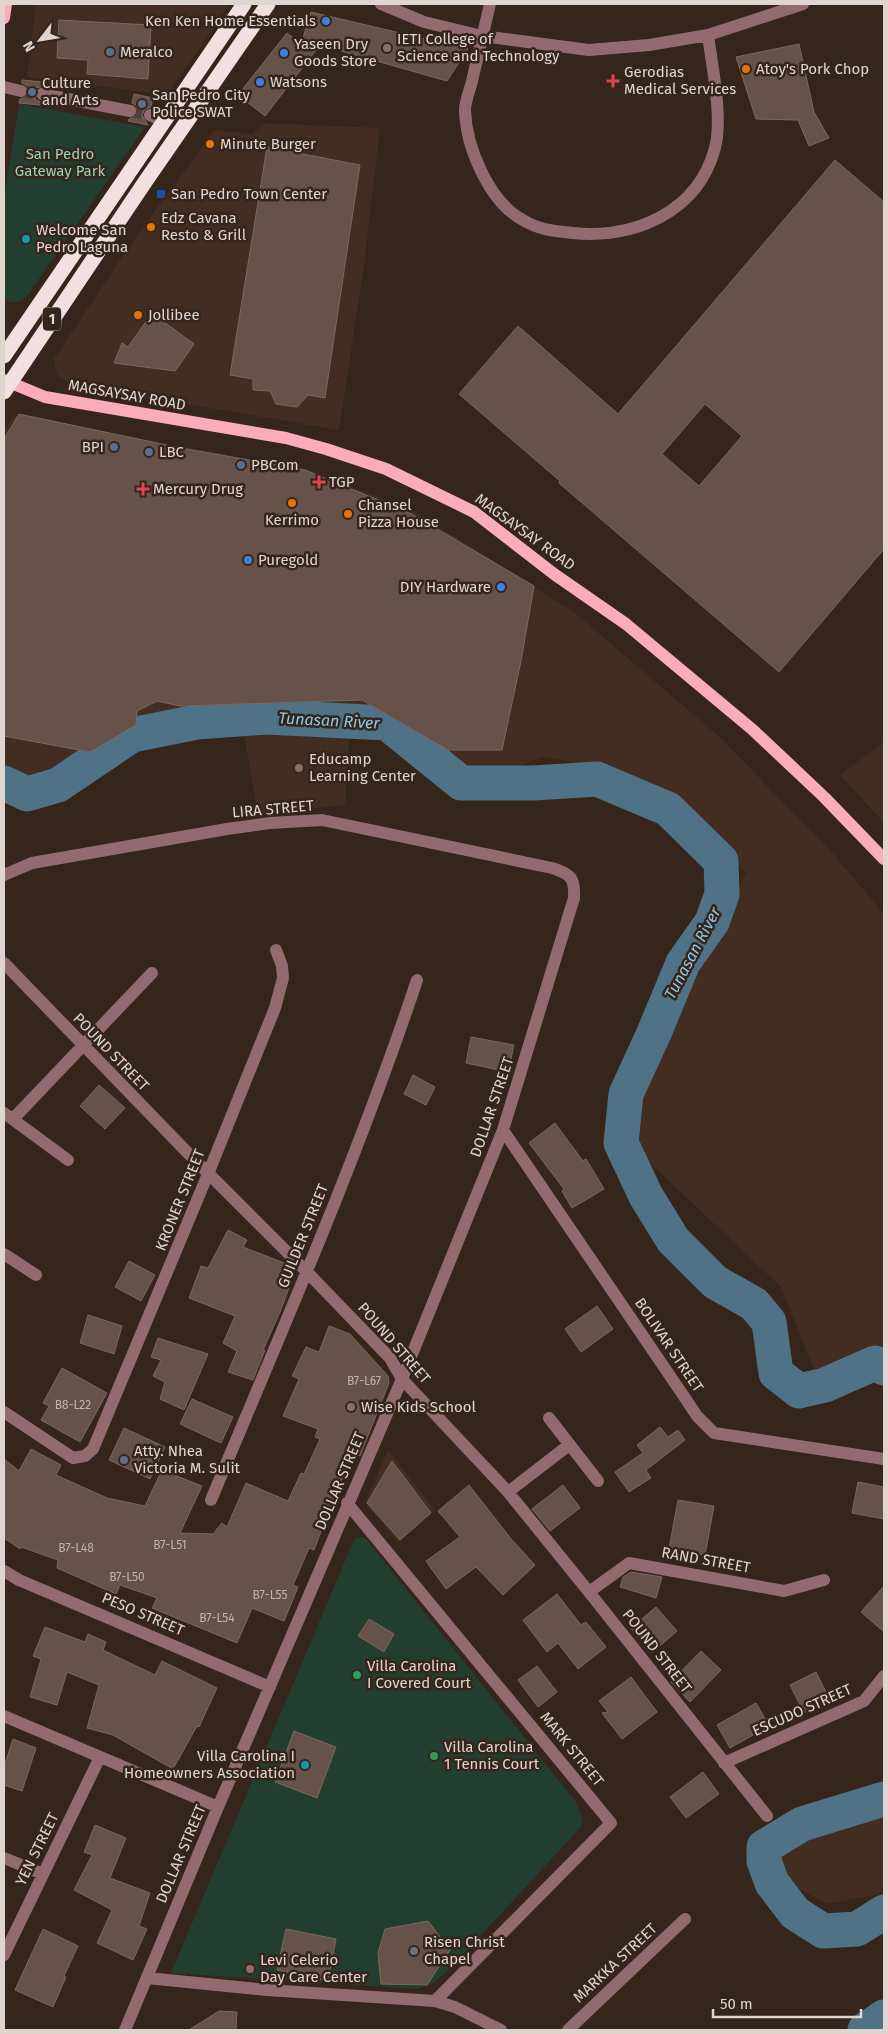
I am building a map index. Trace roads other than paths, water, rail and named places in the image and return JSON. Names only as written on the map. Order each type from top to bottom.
[{"type":"highway","name":"1","points":[[4,356],[244,4]]},
{"type":"highway","name":"1","points":[[6,385],[268,4]]},
{"type":"main road","points":[[4,18],[6,4]]},
{"type":"main road","name":"MAGSAYSAY ROAD","points":[[6,385],[45,397],[302,442],[386,470],[474,512],[554,574],[626,624],[754,730],[824,797],[884,859]]},
{"type":"street","points":[[382,4],[424,22],[482,36],[589,50],[649,45],[708,35],[803,4]]},
{"type":"street","points":[[490,4],[465,109],[471,149],[486,181],[503,203],[521,220],[544,230],[587,235],[626,231],[644,226],[662,217],[676,208],[692,192],[705,173],[716,147],[718,111],[708,35]]},
{"type":"street","points":[[4,87],[21,91]]},
{"type":"street","points":[[42,94],[130,111]]},
{"type":"street","points":[[150,115],[164,122]]},
{"type":"street","name":"LIRA STREET","points":[[4,875],[32,863],[80,854],[227,829],[322,820],[552,868],[564,872],[572,879]]},
{"type":"street","name":"DOLLAR STREET","points":[[125,2030],[347,1503],[402,1379],[504,1130],[574,898],[572,879]]},
{"type":"street","name":"KRONER STREET","points":[[4,1412],[73,1458],[84,1456],[93,1449],[275,1008],[283,978],[282,966],[276,950]]},
{"type":"street","name":"POUND STREET","points":[[4,963],[208,1174],[390,1358],[402,1379],[508,1492],[590,1592],[767,1816]]},
{"type":"street","points":[[68,1160],[8,1116],[83,1046],[152,973]]},
{"type":"street","name":"GUILDER STREET","points":[[211,1500],[307,1272],[393,1052],[417,980]]},
{"type":"street","name":"BOLIVAR STREET","points":[[504,1130],[682,1396],[697,1416],[714,1433],[884,1460]]},
{"type":"street","points":[[4,1254],[36,1275]]},
{"type":"street","points":[[549,1418],[598,1480]]},
{"type":"street","points":[[508,1492],[569,1445]]},
{"type":"street","name":"MARK STREET","points":[[347,1503],[611,1822],[436,2001]]},
{"type":"street","name":"RAND STREET","points":[[590,1592],[629,1563],[784,1591],[824,1580]]},
{"type":"street","name":"PESO STREET","points":[[4,1571],[19,1580],[270,1687]]},
{"type":"street","name":"ESCUDO STREET","points":[[724,1762],[864,1701],[884,1676]]},
{"type":"street","points":[[4,1716],[218,1807]]},
{"type":"street","name":"YEN STREET","points":[[4,1955],[100,1758]]},
{"type":"street","points":[[4,1858],[43,1874]]},
{"type":"street","name":"MARKKA STREET","points":[[568,2030],[685,1919]]},
{"type":"street","points":[[147,1978],[267,1990],[436,2001],[455,2007],[501,2030]]},
{"type":"waterway","name":"Tunasan River","points":[[4,783],[27,794],[58,785],[132,735],[197,722],[267,717],[387,723],[461,783],[534,783],[597,779],[668,809],[721,861],[722,894],[712,922],[683,963],[626,1094],[621,1143],[646,1196],[673,1240],[715,1282],[754,1304],[769,1322],[776,1373],[799,1391],[825,1385],[875,1363],[884,1368]]},
{"type":"waterway","name":"Tunasan River","points":[[884,1799],[802,1824],[764,1847],[764,1861],[772,1883],[795,1913],[823,1931],[857,1929],[884,1912]]},
{"type":"waterway","name":"Tunasan River","points":[[865,2030],[884,2017]]},
{"type":"tunnel","points":[[21,91],[42,94]]},
{"type":"tunnel","points":[[130,111],[150,115]]},
{"type":"place","name":"Ken Ken Home Essentials","points":[[326,21]]},
{"type":"place","name":"IETI College of Science and Technology","points":[[387,48]]},
{"type":"place","name":"Meralco","points":[[110,52]]},
{"type":"place","name":"Yaseen Dry Goods Store","points":[[284,53]]},
{"type":"place","name":"Atoy's Pork Chop","points":[[746,69]]},
{"type":"place","name":"Gerodias Medical Services","points":[[613,81]]},
{"type":"place","name":"Watsons","points":[[260,82]]},
{"type":"place","name":"Culture and Arts","points":[[32,92]]},
{"type":"place","name":"San Pedro City Police SWAT","points":[[142,104]]},
{"type":"place","name":"Minute Burger","points":[[210,144]]},
{"type":"place","name":"San Pedro Town Center","points":[[161,194]]},
{"type":"place","name":"Edz Cavana Resto & Grill","points":[[151,227]]},
{"type":"place","name":"Welcome San Pedro Laguna","points":[[26,239]]},
{"type":"place","name":"Jollibee","points":[[138,315]]},
{"type":"place","name":"BPI","points":[[114,447]]},
{"type":"place","name":"LBC","points":[[149,452]]},
{"type":"place","name":"PBCom","points":[[241,465]]},
{"type":"place","name":"TGP","points":[[319,482]]},
{"type":"place","name":"Mercury Drug","points":[[143,489]]},
{"type":"place","name":"Kerrimo","points":[[292,503]]},
{"type":"place","name":"Chansel Pizza House","points":[[348,514]]},
{"type":"place","name":"Puregold","points":[[248,560]]},
{"type":"place","name":"DIY Hardware","points":[[501,587]]},
{"type":"place","name":"Educamp Learning Center","points":[[299,768]]},
{"type":"place","name":"Wise Kids School","points":[[351,1407]]},
{"type":"place","name":"Atty. Nhea Victoria M. Sulit","points":[[124,1460]]},
{"type":"place","name":"Villa Carolina I Covered Court","points":[[357,1675]]},
{"type":"place","name":"Villa Carolina 1 Tennis Court","points":[[434,1756]]},
{"type":"place","name":"Villa Carolina I Homeowners Association","points":[[305,1765]]},
{"type":"place","name":"Risen Christ Chapel","points":[[414,1951]]},
{"type":"place","name":"Levi Celerio Day Care Center","points":[[250,1969]]},
{"type":"park label","name":"San Pedro Gateway Park","points":[[60,162]]}]
